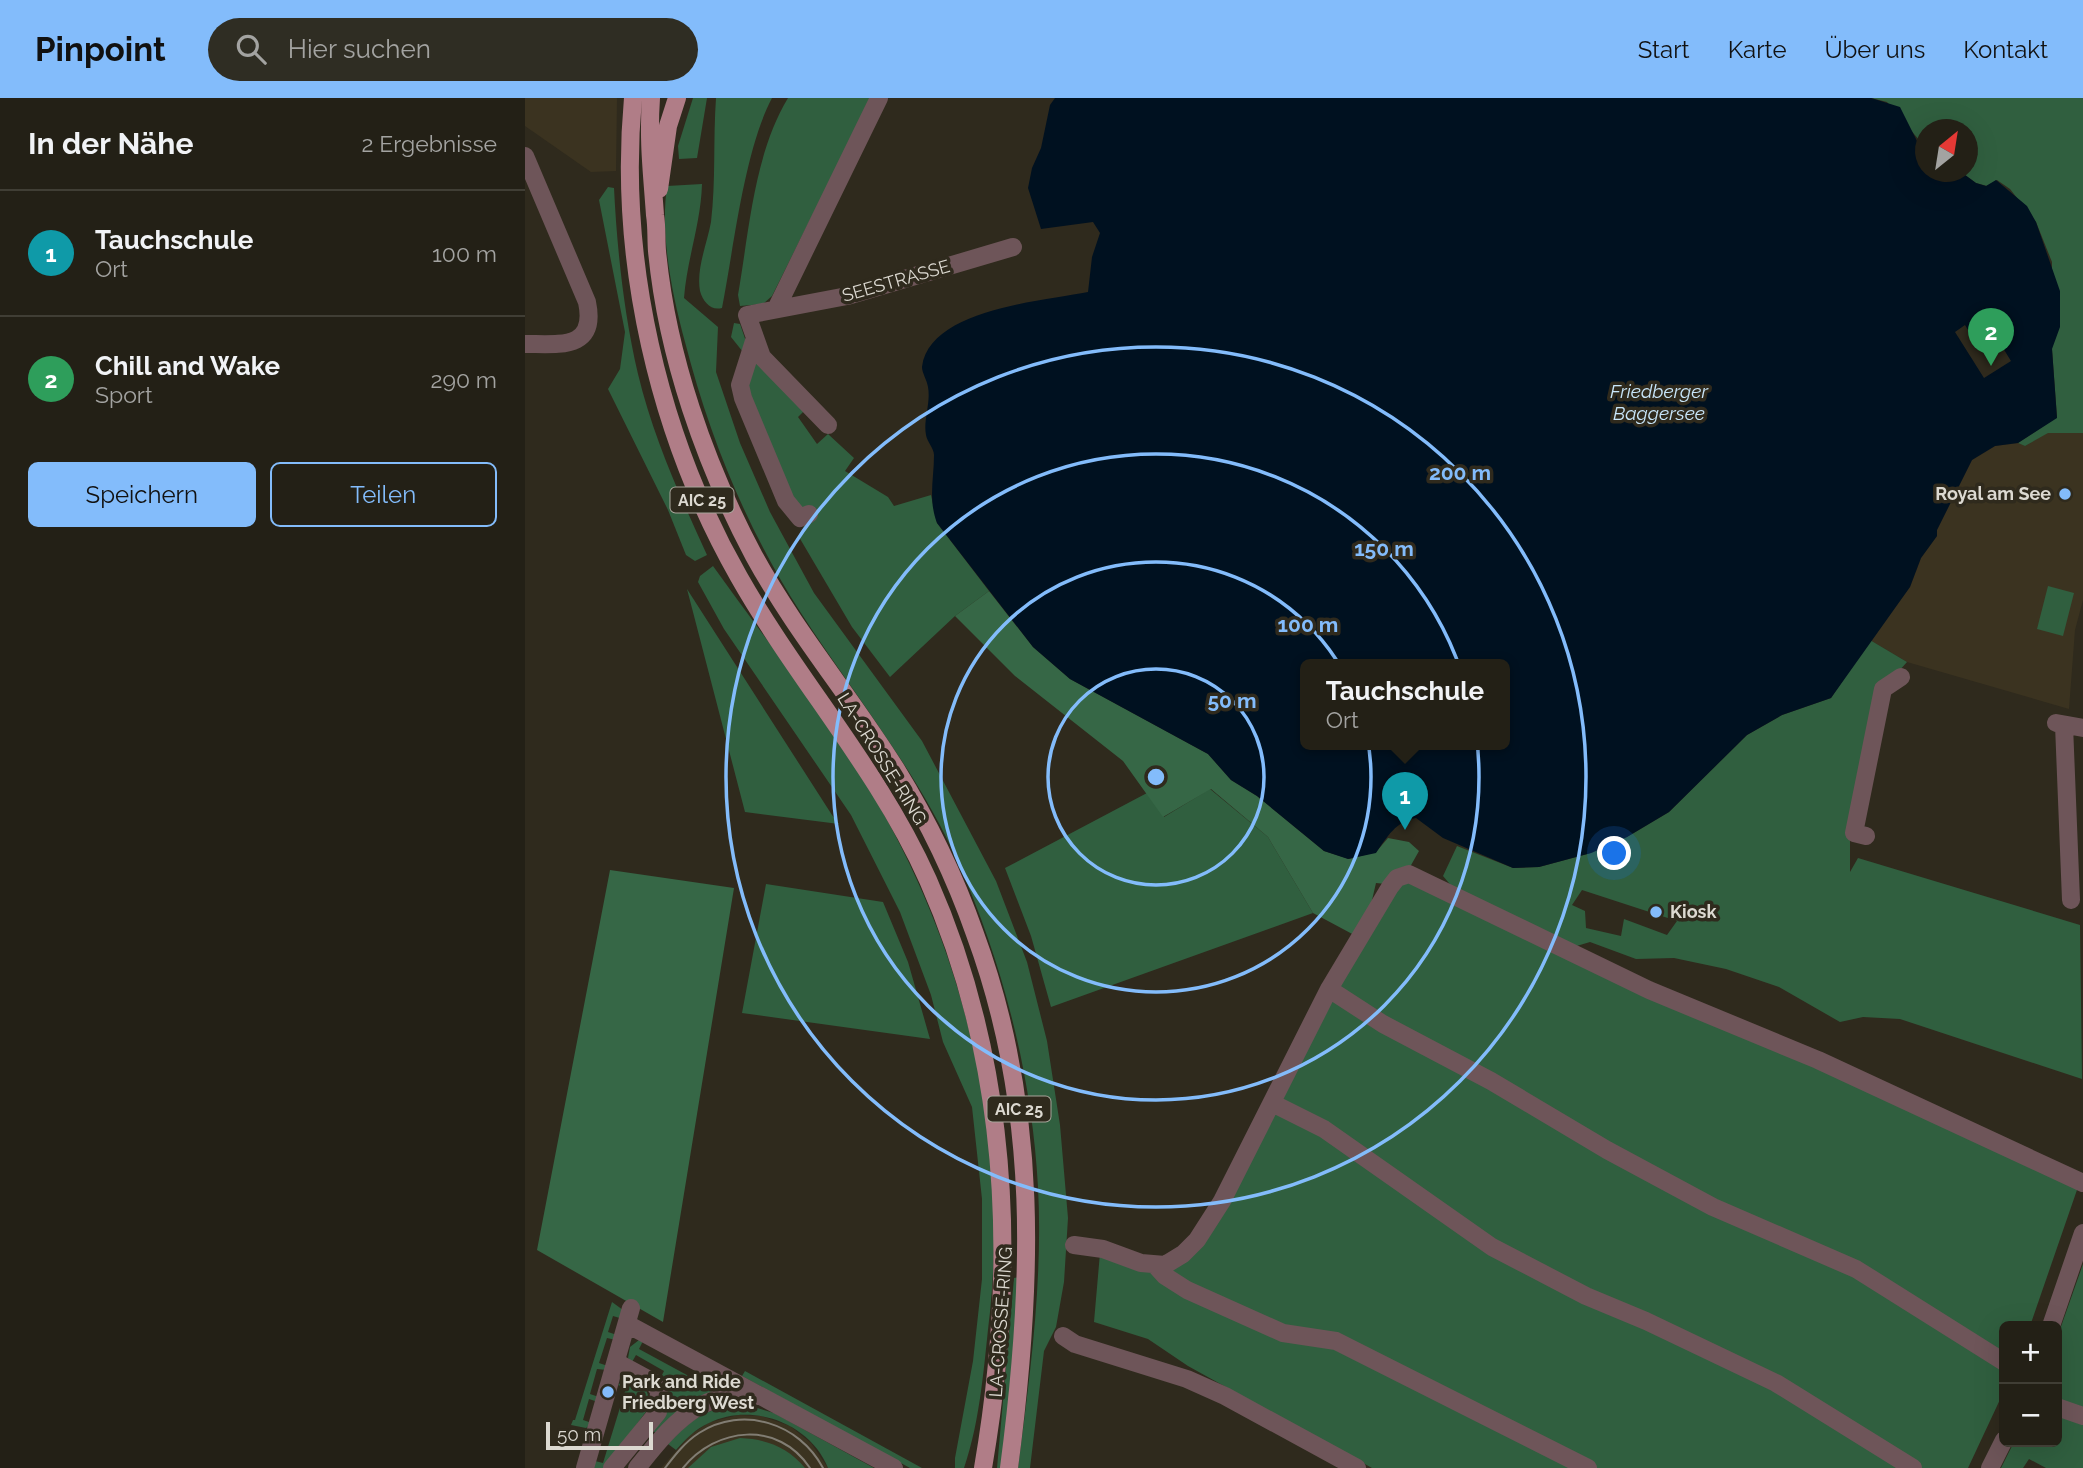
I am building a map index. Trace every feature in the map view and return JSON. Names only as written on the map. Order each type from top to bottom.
[{"type":"main road","name":"LA-CROSSE-RING","points":[[633,98],[631,207],[640,283],[660,378],[684,457],[715,531],[739,578],[877,785],[915,852],[950,932],[976,1020],[996,1118],[1003,1208],[1000,1355],[983,1468]]},
{"type":"main road","name":"AIC 25","points":[[651,98],[649,175],[655,213]]},
{"type":"main road","points":[[655,213],[665,138],[677,98]]},
{"type":"main road","name":"LA-CROSSE-RING","points":[[655,213],[657,253],[679,363],[717,476],[761,566],[916,804],[971,923],[999,1009],[1020,1114],[1027,1184],[1027,1283],[1009,1468]]},
{"type":"street","points":[[777,307],[879,98]]},
{"type":"street","points":[[525,156],[587,302],[591,322],[587,332],[577,340],[525,344]]},
{"type":"street","name":"SEESTRASSE","points":[[828,425],[762,358],[747,315],[777,307],[847,296],[1013,247]]},
{"type":"street","points":[[754,341],[740,385],[743,398],[759,442],[790,508],[800,518],[809,514]]},
{"type":"street","points":[[1866,836],[1854,833],[1867,797],[1876,754],[1884,714],[1883,689],[1901,677]]},
{"type":"street","points":[[2070,900],[2062,853],[2060,724],[2083,728]]},
{"type":"street","points":[[1074,1245],[1103,1249],[1156,1266],[1165,1265],[1184,1255],[1209,1225],[1329,989],[1390,887],[1397,878],[1409,874],[1638,985],[1818,1059],[2083,1184]]},
{"type":"street","points":[[1329,989],[1383,1024],[1491,1081],[1607,1150],[1713,1207],[1856,1269],[1999,1359]]},
{"type":"street","points":[[1272,1103],[1324,1129],[1457,1224],[1503,1253],[1587,1296],[1776,1383],[1913,1468]]},
{"type":"street","points":[[2053,1321],[2083,1233]]},
{"type":"street","points":[[1156,1266],[1165,1276],[1187,1290],[1283,1333],[1336,1341],[1588,1468]]},
{"type":"street","points":[[585,1468],[629,1316],[764,1397],[894,1468]]},
{"type":"street","points":[[1063,1336],[1075,1344],[1165,1371],[1225,1396],[1357,1468]]},
{"type":"street","points":[[612,1468],[658,1412],[660,1401],[653,1382],[616,1362]]},
{"type":"street","points":[[637,1468],[687,1412],[707,1402],[744,1395],[764,1397]]},
{"type":"street","points":[[2062,1408],[2083,1416]]},
{"type":"street","points":[[1990,1468],[2000,1447]]},
{"type":"shaded area","points":[[525,98],[617,98],[616,171],[591,172],[525,126]]},
{"type":"shaded area","points":[[2047,433],[2083,433],[2083,600],[2075,630],[2069,709],[1907,662],[1870,640],[1910,587],[1921,558],[1937,536],[1937,530],[1972,460],[1995,446],[2018,443],[2025,446]]},
{"type":"shaded area","points":[[738,1415],[761,1416],[790,1426],[811,1443],[828,1468],[661,1468],[691,1434],[710,1422]]},
{"type":"green space","points":[[693,98],[707,98],[697,158],[679,159],[678,146]]},
{"type":"green space","points":[[716,98],[772,98],[762,120],[747,172],[722,308],[718,309],[705,302],[699,283],[713,207]]},
{"type":"green space","points":[[788,98],[871,98],[772,296],[763,304],[740,306],[738,295],[760,168],[767,144]]},
{"type":"green space","points":[[1871,98],[2083,98],[2083,433],[2048,433],[2025,446],[2018,443],[2057,417],[2052,349],[2052,262],[2036,222],[2010,189],[1997,180],[1987,186],[1975,182],[1978,182],[1978,119],[1915,119],[1915,135],[1887,102]]},
{"type":"green space","points":[[702,184],[684,298],[718,327],[716,372],[740,443],[770,512],[814,593],[922,741],[996,881],[1027,962],[1047,1041],[1060,1125],[1068,1218],[1064,1282],[1056,1327],[1044,1351],[1030,1468],[1018,1468],[1037,1293],[1038,1187],[1029,1104],[1013,1021],[989,940],[942,829],[905,765],[821,644],[782,581],[747,516],[718,448],[680,324],[666,245],[667,186]]},
{"type":"green space","points":[[608,187],[614,188],[622,281],[638,374],[659,443],[707,555],[695,561],[686,555],[668,510],[608,389],[620,369],[625,332],[599,200]]},
{"type":"green space","points":[[734,323],[740,324],[750,353],[805,410],[798,417],[817,444],[828,434],[854,458],[845,471],[888,497],[894,506],[931,495],[937,523],[989,591],[955,616],[890,677],[852,627],[799,537],[804,526],[778,475],[744,388],[751,362],[731,337]]},
{"type":"green space","points":[[713,566],[827,723],[897,838],[951,967],[970,1034],[984,1103],[992,1172],[994,1242],[981,1391],[964,1468],[955,1468],[955,1458],[973,1361],[982,1279],[982,1199],[972,1107],[943,1042],[931,995],[900,912],[851,815],[724,629],[698,582],[700,576]]},
{"type":"green space","points":[[2048,586],[2074,593],[2063,636],[2037,629]]},
{"type":"green space","points":[[687,589],[832,815],[839,824],[745,812]]},
{"type":"green space","points":[[989,591],[1033,647],[1070,679],[1208,754],[1231,780],[1257,796],[1324,851],[1349,859],[1376,852],[1388,838],[1409,842],[1419,851],[1410,867],[1386,884],[1376,883],[1369,913],[1356,936],[1313,913],[1268,837],[1211,789],[1163,817],[1123,761],[1015,676],[955,616]]},
{"type":"green space","points":[[1870,640],[1907,662],[1883,689],[1850,842],[1850,872],[1858,858],[2080,925],[2082,1079],[1900,1019],[1863,1017],[1840,1022],[1779,987],[1726,969],[1674,958],[1636,959],[1590,942],[1570,948],[1454,889],[1443,876],[1457,846],[1513,868],[1539,867],[1591,853],[1627,837],[1669,812],[1747,735],[1782,715],[1831,698]],"holes":[[[1582,890],[1677,921],[1667,935],[1624,919],[1621,936],[1586,928],[1585,911],[1572,905]]]},
{"type":"green space","points":[[1210,789],[1268,837],[1313,913],[1051,1007],[1031,936],[1005,868],[1147,793],[1164,817]]},
{"type":"green space","points":[[610,870],[734,888],[663,1322],[537,1250]]},
{"type":"green space","points":[[1403,877],[1864,1085],[2078,1187],[2032,1321],[1999,1321],[1999,1402],[1968,1468],[1372,1468],[1188,1366],[1148,1339],[1094,1322],[1100,1253],[1150,1269],[1189,1255],[1332,991]]},
{"type":"green space","points":[[766,884],[883,902],[908,962],[930,1039],[742,1013]]},
{"type":"green space","points":[[2083,1264],[2083,1468],[2046,1468],[2029,1459],[2023,1468],[2001,1468],[2012,1447],[2062,1447],[2062,1324]]},
{"type":"green space","points":[[1019,1277],[1016,1340],[1001,1468],[997,1468],[1014,1278]]},
{"type":"green space","points":[[612,1302],[623,1310],[623,1319],[613,1316],[608,1332],[617,1335],[616,1340],[607,1338],[599,1363],[608,1366],[607,1370],[597,1369],[590,1394],[599,1397],[598,1402],[589,1399],[583,1420],[592,1423],[586,1428],[571,1425],[575,1420]]},
{"type":"green space","points":[[639,1340],[643,1341],[639,1349],[709,1387],[714,1379],[730,1388],[690,1405],[673,1417],[657,1434],[652,1430],[662,1418],[669,1399],[660,1379],[664,1371],[636,1355],[632,1362],[628,1358],[630,1347]]},
{"type":"green space","points":[[745,1371],[922,1468],[910,1468],[742,1376]]},
{"type":"green space","points":[[625,1379],[646,1389],[651,1405],[604,1468],[593,1468],[595,1461],[603,1463],[626,1388],[618,1385]]},
{"type":"green space","points":[[750,1406],[774,1413],[874,1468],[828,1468],[808,1439],[794,1428],[761,1416],[726,1417],[699,1428],[676,1450],[668,1444],[686,1426],[704,1414],[724,1408]]},
{"type":"green space","points":[[740,1438],[759,1440],[776,1446],[805,1468],[688,1468],[711,1447]]},
{"type":"water","name":"Friedberger Baggersee","points":[[1055,98],[1871,98],[1900,107],[1915,137],[1915,182],[1975,182],[1986,186],[1996,180],[2027,206],[2036,222],[2060,291],[2060,327],[2052,349],[2057,418],[2018,443],[1995,446],[1972,460],[1937,530],[1937,536],[1921,558],[1910,587],[1831,698],[1782,715],[1747,735],[1669,812],[1627,837],[1591,853],[1539,867],[1513,868],[1443,838],[1416,818],[1397,826],[1376,853],[1348,859],[1324,851],[1257,796],[1231,780],[1208,754],[1070,679],[1033,647],[937,523],[932,497],[934,452],[925,429],[929,393],[922,367],[929,347],[945,332],[966,320],[991,311],[1088,292],[1092,257],[1100,233],[1093,222],[1041,229],[1028,188],[1032,168],[1041,148],[1050,105]]},
{"type":"pier","points":[[1965,325],[1973,338],[1990,327],[2011,361],[1984,378],[1955,332]]},
{"type":"tram line","points":[[665,1468],[699,1433],[734,1420],[769,1423],[785,1430],[813,1452],[823,1468]]},
{"type":"tram line","points":[[683,1468],[712,1444],[729,1437],[747,1435],[764,1436],[781,1442],[797,1453],[810,1468]]},
{"type":"place","name":"Chill and Wake","points":[[1991,366]]},
{"type":"place","name":"Royal am See","points":[[2065,494]]},
{"type":"place","name":"Tauchschule","points":[[1405,830]]},
{"type":"place","name":"Kiosk","points":[[1656,912]]},
{"type":"place","name":"Park and Ride Friedberg West","points":[[608,1392]]}]
